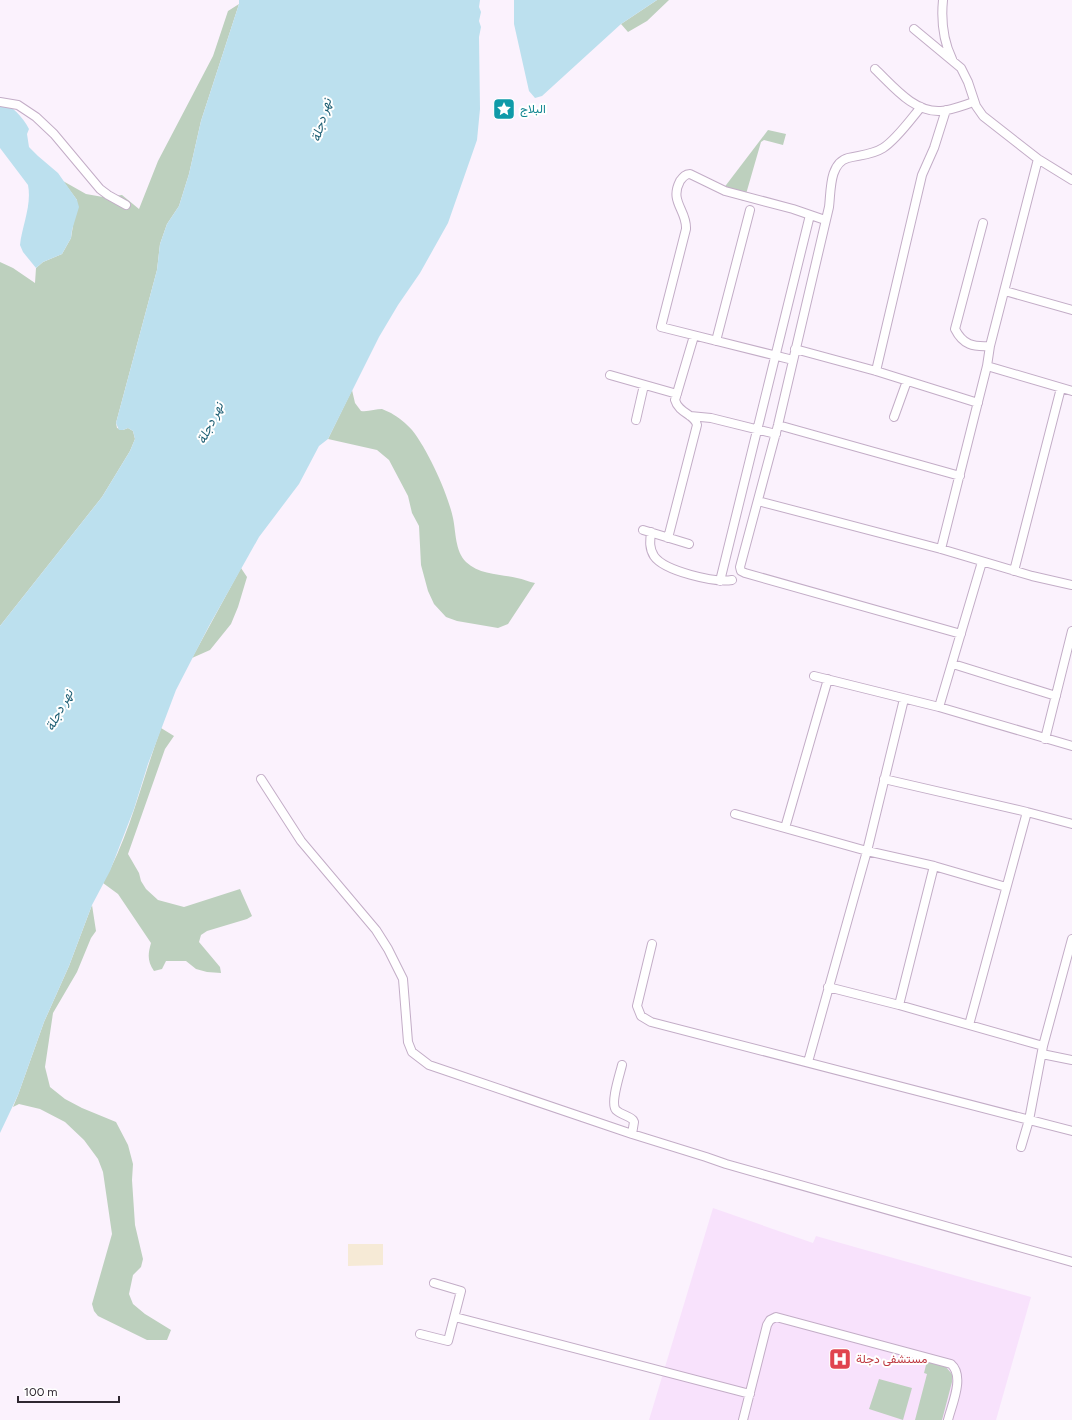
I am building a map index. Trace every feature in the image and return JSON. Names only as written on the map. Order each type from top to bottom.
[{"type":"street","points":[[943,0],[943,26],[945,39],[953,61]]},
{"type":"street","points":[[914,29],[961,68],[974,102],[983,116],[1038,159],[1072,180]]},
{"type":"street","points":[[874,69],[911,102],[921,107],[937,111],[974,102]]},
{"type":"street","points":[[0,102],[18,105],[36,117],[54,134],[100,188],[108,195],[126,205]]},
{"type":"street","points":[[921,107],[883,148],[871,153],[847,158],[836,166],[777,430],[740,567],[743,573],[961,634]]},
{"type":"street","points":[[876,371],[922,175],[934,148],[946,110]]},
{"type":"street","points":[[941,550],[987,366],[990,346],[1038,159]]},
{"type":"street","points":[[793,360],[716,342],[661,327],[686,229],[686,222],[678,206],[676,196],[678,186],[686,174],[690,174],[725,191],[793,209],[825,220]]},
{"type":"street","points":[[716,342],[750,210]]},
{"type":"street","points":[[720,581],[810,215]]},
{"type":"street","points":[[983,223],[955,329],[959,337],[975,347],[990,346]]},
{"type":"street","points":[[1005,291],[1072,310]]},
{"type":"street","points":[[668,538],[696,429],[696,421],[679,409],[676,400],[694,336]]},
{"type":"street","points":[[795,349],[876,371],[978,403]]},
{"type":"street","points":[[987,366],[1072,391]]},
{"type":"street","points":[[610,375],[677,394]]},
{"type":"street","points":[[894,418],[907,381]]},
{"type":"street","points":[[636,420],[644,384]]},
{"type":"street","points":[[1014,571],[1062,388]]},
{"type":"street","points":[[690,416],[711,418],[757,429],[777,430],[960,476]]},
{"type":"street","points":[[758,501],[1014,571],[1072,585]]},
{"type":"street","points":[[689,544],[647,531],[650,548],[656,560],[664,566],[720,581],[732,580]]},
{"type":"street","points":[[939,708],[982,562]]},
{"type":"street","points":[[1045,738],[1072,634]]},
{"type":"street","points":[[953,664],[1056,696]]},
{"type":"street","points":[[814,676],[939,708],[1072,746]]},
{"type":"street","points":[[785,828],[828,679]]},
{"type":"street","points":[[808,1062],[867,851],[904,699]]},
{"type":"street","points":[[261,779],[305,846],[376,930],[388,949],[403,979],[408,1042],[412,1052],[429,1065],[632,1134],[726,1164],[1072,1262]]},
{"type":"street","points":[[884,779],[1072,824]]},
{"type":"street","points":[[968,1025],[1027,812]]},
{"type":"street","points":[[735,814],[867,851],[934,866],[1006,887]]},
{"type":"street","points":[[899,1005],[934,866]]},
{"type":"street","points":[[1021,1147],[1029,1120],[1042,1050],[1072,939]]},
{"type":"street","points":[[652,944],[637,1006],[641,1016],[645,1019],[1072,1131]]},
{"type":"street","points":[[828,987],[899,1005],[968,1025],[1072,1060]]},
{"type":"street","points":[[622,1065],[614,1099],[614,1106],[617,1111],[634,1122],[632,1134]]},
{"type":"street","points":[[420,1334],[448,1342],[455,1317],[461,1291],[434,1283]]},
{"type":"street","points":[[455,1317],[750,1394]]},
{"type":"street","points":[[743,1420],[768,1322],[772,1318],[778,1317],[951,1364],[957,1371],[958,1380],[948,1420]]},
{"type":"shaded area","name":"مستشفى دجلة","points":[[713,1208],[813,1243],[816,1236],[1031,1297],[996,1420],[649,1420]]},
{"type":"shaded area","points":[[348,1244],[383,1244],[383,1265],[348,1266]]},
{"type":"green space","points":[[657,0],[669,0],[647,21],[628,32],[621,24]]},
{"type":"green space","points":[[239,4],[201,121],[189,174],[179,206],[167,224],[160,244],[157,270],[116,423],[117,428],[123,430],[128,428],[133,431],[135,439],[130,451],[102,497],[0,626],[0,262],[13,268],[35,283],[36,268],[43,262],[62,254],[71,238],[77,200],[63,181],[86,194],[103,197],[122,195],[139,209],[158,161],[213,56],[228,11]]},
{"type":"green space","points":[[768,130],[786,134],[783,145],[764,140],[761,142],[744,201],[720,193]]},
{"type":"green space","points":[[352,390],[355,403],[361,411],[382,409],[391,413],[408,425],[418,439],[437,472],[447,497],[453,518],[456,541],[462,558],[472,566],[484,572],[519,578],[535,583],[508,624],[498,628],[457,621],[446,617],[434,604],[428,591],[421,565],[419,526],[412,513],[408,496],[389,460],[377,450],[328,439]]},
{"type":"green space","points":[[241,568],[247,577],[231,624],[210,650],[192,658]]},
{"type":"green space","points":[[161,728],[174,736],[165,749],[128,854],[146,889],[158,900],[184,907],[240,889],[252,916],[247,919],[207,931],[201,935],[199,942],[220,967],[221,973],[207,972],[196,969],[186,961],[166,961],[162,969],[154,971],[150,964],[149,957],[151,943],[118,894],[103,883],[121,846]]},
{"type":"green space","points":[[92,905],[96,931],[91,938],[77,972],[53,1013],[45,1067],[50,1087],[65,1099],[82,1108],[116,1122],[128,1145],[133,1164],[132,1180],[135,1225],[143,1259],[141,1267],[133,1275],[129,1294],[133,1304],[145,1314],[171,1330],[167,1340],[147,1340],[98,1316],[94,1311],[92,1304],[112,1234],[103,1172],[98,1159],[84,1140],[65,1122],[40,1109],[19,1104],[13,1107],[44,1022],[69,966]]},
{"type":"green space","points":[[927,1361],[945,1366],[952,1374],[952,1382],[942,1420],[915,1420],[927,1374],[924,1373]]},
{"type":"green space","points":[[879,1379],[912,1388],[903,1420],[869,1409]]},
{"type":"water","name":"نهر دجلة","points":[[239,0],[480,0],[480,109],[477,140],[448,223],[420,273],[398,305],[379,337],[328,439],[319,446],[299,484],[259,537],[209,626],[176,690],[148,764],[134,809],[110,871],[92,905],[69,966],[44,1022],[18,1095],[0,1133],[0,626],[102,497],[130,451],[135,439],[133,431],[128,428],[119,430],[116,423],[157,270],[160,244],[167,224],[179,206],[189,174],[201,121]]},
{"type":"water","points":[[514,0],[657,0],[621,24],[542,96],[535,98],[529,91],[514,24]]},
{"type":"water","points":[[0,100],[13,109],[24,120],[29,129],[27,134],[29,147],[58,173],[77,200],[79,207],[71,238],[62,254],[43,262],[36,268],[23,252],[20,245],[28,208],[28,185],[0,148]]},
{"type":"place","name":"البلاج","points":[[504,109]]},
{"type":"place","name":"مستشفى دجلة","points":[[840,1359]]}]
